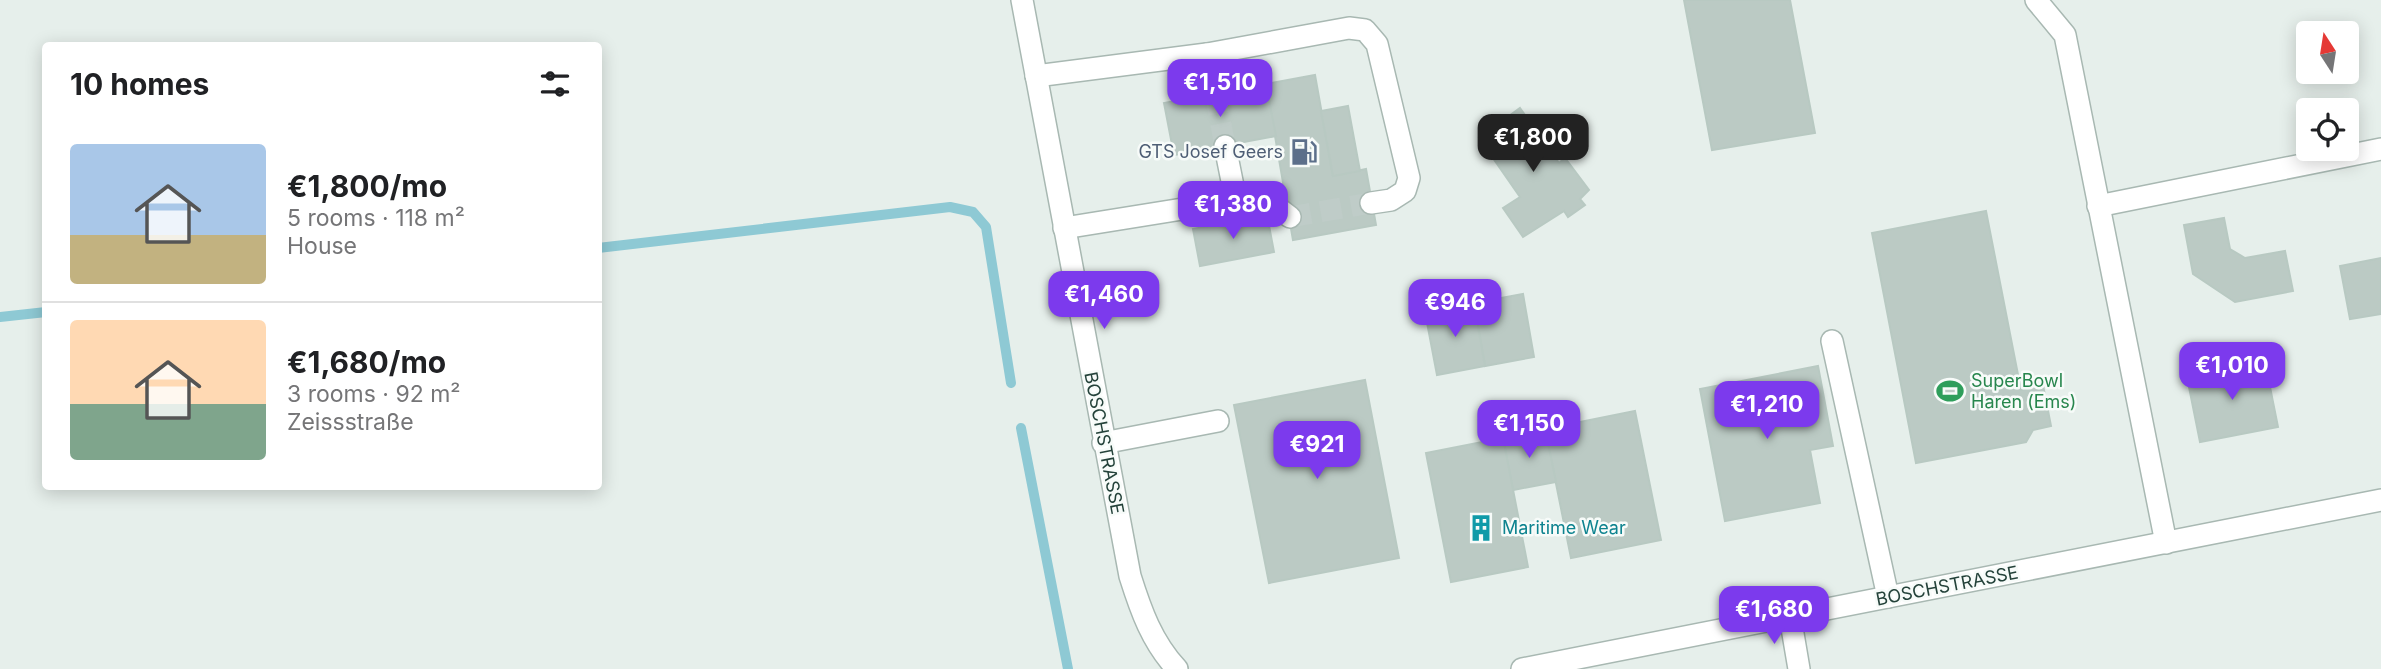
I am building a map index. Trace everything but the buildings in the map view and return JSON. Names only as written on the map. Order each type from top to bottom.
[{"type":"street","name":"BOSCHSTRASSE","points":[[1022,0],[1130,576],[1143,620],[1162,653],[1177,669]]},
{"type":"street","points":[[2036,0],[2065,35],[2166,543]]},
{"type":"street","points":[[1036,76],[1207,54],[1349,28],[1365,30],[1377,44],[1409,178],[1405,191],[1391,200],[1371,202]]},
{"type":"street","points":[[1207,54],[1215,93]]},
{"type":"street","points":[[1225,146],[1236,201]]},
{"type":"street","points":[[2098,206],[2381,149]]},
{"type":"street","points":[[1065,228],[1251,198],[1269,201],[1290,217]]},
{"type":"street","points":[[1832,341],[1888,597]]},
{"type":"street","points":[[1103,443],[1218,421]]},
{"type":"street","name":"BOSCHSTRASSE","points":[[1522,669],[2381,500]]},
{"type":"street","points":[[1790,616],[1799,669]]},
{"type":"waterway","points":[[602,248],[950,207],[973,212],[986,227],[1011,383]]},
{"type":"waterway","points":[[0,317],[42,312]]},
{"type":"waterway","points":[[1021,428],[1068,669]]},
{"type":"tunnel","points":[[1215,93],[1225,146]]},
{"type":"tunnel","points":[[1290,217],[1371,203]]},
{"type":"place","name":"GTS Josef Geers","points":[[1304,152]]},
{"type":"place","name":"SuperBowl Haren (Ems)","points":[[1950,391]]},
{"type":"place","name":"Maritime Wear","points":[[1481,528]]}]
